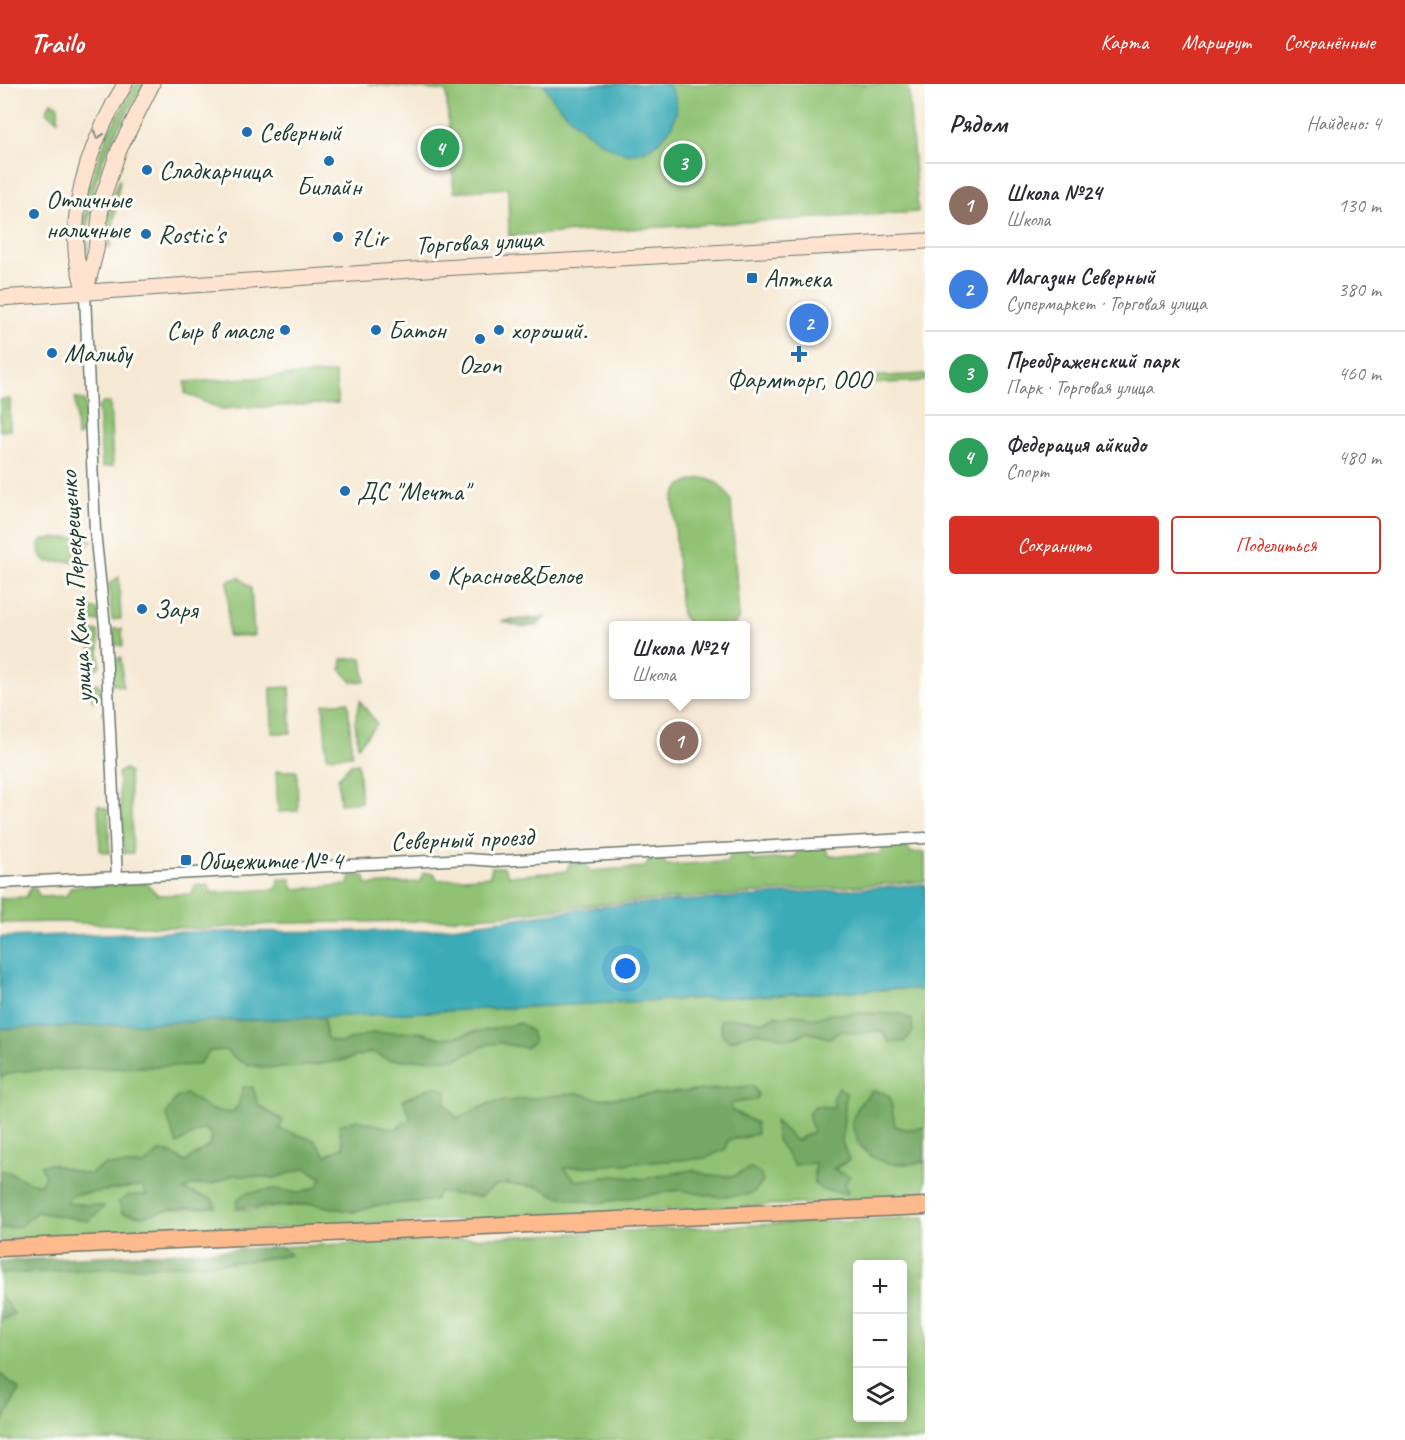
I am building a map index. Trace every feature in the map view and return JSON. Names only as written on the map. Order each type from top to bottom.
[{"type":"main road","points":[[0,1248],[925,1206]]},
{"type":"street","name":"улица Кати Перекрещенко","points":[[117,878],[105,627],[94,520],[85,294],[76,252],[80,190],[100,129],[125,84]]},
{"type":"street","name":"улица Кати Перекрещенко","points":[[85,294],[96,250],[102,199],[118,150],[152,84]]},
{"type":"street","name":"Торговая улица","points":[[0,298],[430,269],[925,241]]},
{"type":"street","name":"Северный проезд","points":[[0,883],[468,859],[495,861],[925,838]]},
{"type":"green space","points":[[136,84],[145,84],[109,145],[94,187],[88,233],[89,258],[86,266],[82,257],[86,193],[107,135]]},
{"type":"green space","points":[[367,84],[908,84],[918,212],[509,236],[508,188],[454,192],[446,91]]},
{"type":"green space","points":[[51,102],[58,106],[58,120],[46,112]]},
{"type":"green space","points":[[120,179],[110,248],[105,247],[106,220],[112,195]]},
{"type":"green space","points":[[335,373],[338,403],[220,409],[185,393],[185,382]]},
{"type":"green space","points":[[925,374],[925,381],[850,385],[849,378]]},
{"type":"green space","points":[[75,398],[85,401],[86,432],[77,437]]},
{"type":"green space","points":[[10,399],[10,430],[0,431],[0,400]]},
{"type":"green space","points":[[103,403],[110,403],[113,466],[102,467],[98,408]]},
{"type":"green space","points":[[701,478],[711,480],[726,492],[731,501],[739,618],[737,621],[687,621],[681,613],[673,498],[681,485]]},
{"type":"green space","points":[[87,537],[93,541],[77,554],[78,561],[47,562],[40,555],[39,544],[44,539]]},
{"type":"green space","points":[[119,577],[121,619],[112,620],[109,584]]},
{"type":"green space","points":[[239,577],[251,588],[254,636],[228,636],[228,581]]},
{"type":"green space","points":[[85,607],[98,610],[99,621],[85,621]]},
{"type":"green space","points":[[545,617],[537,626],[521,627],[501,621]]},
{"type":"green space","points":[[113,629],[122,629],[123,646],[114,644]]},
{"type":"green space","points":[[98,631],[100,666],[93,671],[89,632]]},
{"type":"green space","points":[[121,657],[123,687],[113,684],[111,661]]},
{"type":"green space","points":[[362,658],[365,681],[352,682],[341,670],[342,659]]},
{"type":"green space","points":[[97,683],[102,688],[103,697],[92,701],[92,684]]},
{"type":"green space","points":[[290,687],[291,733],[272,733],[271,688]]},
{"type":"green space","points":[[360,701],[377,724],[358,746],[355,722]]},
{"type":"green space","points":[[348,702],[352,755],[327,757],[323,704]]},
{"type":"green space","points":[[358,763],[361,802],[340,804],[338,778],[351,764]]},
{"type":"green space","points":[[125,769],[129,773],[133,853],[124,853],[118,773]]},
{"type":"green space","points":[[276,771],[297,771],[298,811],[278,812]]},
{"type":"green space","points":[[98,805],[108,809],[110,853],[100,851]]},
{"type":"green space","points":[[906,845],[911,853],[925,852],[925,881],[602,904],[504,915],[419,921],[286,923],[204,929],[63,922],[0,923],[0,898],[26,897],[31,888],[35,888],[40,897],[66,896],[71,887],[146,883],[158,895],[192,894],[195,885],[208,885],[212,893],[277,889],[279,879],[291,879],[294,889],[348,885],[351,876],[364,876],[367,885],[420,882],[423,873],[434,873],[438,880],[490,876],[492,867],[504,867],[509,876],[567,871],[569,864],[585,863],[590,871],[646,867],[649,858],[662,858],[666,865],[728,862],[730,853],[746,852],[751,861],[795,857],[798,850],[826,848],[829,856],[880,854],[884,846]]},
{"type":"green space","points":[[896,989],[925,990],[925,1128],[905,1129],[894,1126],[890,1097],[882,1092],[872,1091],[858,1106],[857,1143],[864,1151],[880,1161],[896,1164],[925,1162],[925,1198],[0,1241],[0,1229],[21,1226],[36,1212],[89,1221],[103,1207],[65,1203],[71,1195],[143,1186],[147,1195],[128,1196],[142,1216],[172,1209],[216,1207],[212,1199],[182,1190],[192,1185],[212,1184],[233,1175],[275,1178],[305,1168],[322,1178],[318,1187],[298,1193],[275,1189],[236,1208],[247,1210],[313,1204],[354,1212],[374,1206],[434,1200],[439,1192],[479,1197],[496,1185],[507,1184],[539,1187],[557,1196],[598,1203],[679,1190],[720,1197],[751,1168],[733,1176],[712,1176],[692,1170],[643,1179],[615,1176],[576,1181],[563,1168],[706,1158],[728,1140],[748,1137],[756,1123],[731,1110],[731,1103],[753,1086],[599,1099],[577,1093],[490,1103],[457,1119],[445,1103],[395,1129],[357,1120],[343,1147],[325,1156],[314,1140],[279,1129],[283,1120],[264,1109],[251,1105],[238,1108],[231,1113],[212,1110],[186,1095],[176,1143],[204,1127],[211,1135],[210,1145],[185,1162],[169,1152],[144,1165],[105,1165],[88,1175],[51,1164],[41,1165],[45,1175],[41,1184],[35,1184],[0,1171],[0,1077],[18,1071],[198,1065],[210,1051],[225,1050],[240,1061],[342,1061],[372,1052],[389,1060],[456,1059],[488,1044],[501,1043],[526,1048],[476,1031],[441,1038],[419,1032],[373,1033],[340,1043],[327,1039],[323,1017]],"holes":[[[831,1014],[900,1014],[912,1020],[869,1032],[843,1030],[829,1038],[807,1032],[792,1038],[759,1033],[748,1034],[730,1041],[734,1018],[765,1022],[775,1016],[804,1015],[812,1019]],[[846,1093],[842,1142],[849,1160],[814,1183],[815,1162],[776,1122],[795,1141],[813,1132]]]},
{"type":"green space","points":[[831,1014],[901,1014],[912,1020],[913,1032],[904,1042],[889,1042],[882,1031],[855,1034],[843,1030],[829,1038],[807,1032],[792,1038],[759,1033],[748,1034],[730,1041],[722,1035],[720,1020],[734,1018],[765,1022],[775,1016],[804,1015],[812,1019]]},
{"type":"green space","points":[[323,1017],[327,1039],[340,1043],[373,1033],[419,1032],[441,1038],[454,1037],[520,1023],[531,1031],[534,1042],[526,1048],[501,1043],[488,1044],[456,1059],[389,1060],[372,1052],[342,1060],[287,1068],[254,1066],[238,1060],[225,1050],[210,1051],[198,1065],[18,1071],[0,1077],[0,1029]]},
{"type":"green space","points":[[753,1086],[758,1094],[756,1100],[731,1103],[731,1110],[756,1123],[757,1134],[728,1140],[726,1149],[706,1158],[564,1168],[576,1181],[615,1176],[643,1179],[692,1170],[712,1176],[733,1176],[751,1168],[760,1173],[763,1182],[752,1194],[720,1197],[679,1190],[598,1203],[557,1196],[539,1187],[507,1184],[496,1185],[479,1197],[439,1192],[434,1200],[374,1206],[354,1212],[313,1204],[236,1208],[238,1199],[246,1193],[275,1189],[298,1193],[317,1187],[322,1178],[305,1168],[275,1178],[233,1175],[212,1184],[192,1185],[183,1190],[212,1199],[216,1207],[172,1209],[142,1216],[122,1213],[119,1202],[128,1196],[147,1195],[142,1186],[71,1195],[66,1203],[104,1206],[89,1221],[36,1212],[21,1226],[0,1229],[0,1171],[35,1184],[41,1184],[45,1175],[41,1165],[51,1164],[88,1175],[105,1165],[144,1165],[159,1152],[169,1152],[185,1162],[210,1145],[211,1135],[204,1128],[177,1144],[166,1114],[176,1098],[186,1094],[212,1110],[231,1113],[238,1106],[243,1087],[253,1087],[258,1105],[283,1121],[279,1129],[314,1140],[326,1156],[343,1147],[339,1125],[357,1120],[395,1129],[411,1119],[403,1100],[429,1088],[439,1087],[447,1092],[445,1103],[457,1119],[490,1103],[577,1093],[599,1099]]},
{"type":"green space","points":[[839,1087],[846,1093],[842,1142],[849,1160],[833,1169],[850,1176],[845,1184],[848,1193],[822,1190],[814,1183],[815,1163],[794,1165],[777,1140],[775,1121],[796,1141],[813,1132],[808,1113],[815,1106],[834,1107],[833,1097]]},
{"type":"green space","points":[[872,1091],[882,1092],[890,1097],[895,1126],[905,1129],[925,1128],[925,1162],[888,1163],[878,1160],[863,1148],[851,1123],[858,1106]]},
{"type":"green space","points":[[925,1217],[925,1440],[0,1440],[0,1428],[19,1390],[0,1374],[0,1321],[14,1314],[0,1295],[0,1274],[240,1262],[290,1255],[281,1247]]},
{"type":"green space","points":[[281,1247],[290,1255],[240,1262],[0,1274],[0,1261]]},
{"type":"green space","points":[[0,1295],[14,1314],[0,1321]]},
{"type":"green space","points":[[0,1374],[19,1390],[0,1428]]},
{"type":"water","points":[[544,84],[667,84],[674,95],[677,107],[675,118],[661,140],[639,152],[627,153],[592,136],[557,104]]},
{"type":"water","points":[[925,884],[925,990],[896,989],[323,1017],[0,1029],[0,937],[168,932],[422,931],[596,907]]},
{"type":"place","name":"Северный","points":[[247,132]]},
{"type":"place","name":"Федерация айкидо","points":[[440,148]]},
{"type":"place","name":"Билайн","points":[[329,161]]},
{"type":"place","name":"Преображенский парк","points":[[683,163]]},
{"type":"place","name":"Сладкарница","points":[[147,170]]},
{"type":"place","name":"Отличные наличные","points":[[34,214]]},
{"type":"place","name":"Rostic's","points":[[146,234]]},
{"type":"place","name":"7Lir","points":[[338,237]]},
{"type":"place","name":"Аптека","points":[[752,278]]},
{"type":"place","name":"Магазин Северный","points":[[809,323]]},
{"type":"place","name":"Сыр в масле","points":[[285,330]]},
{"type":"place","name":"Батон","points":[[376,330]]},
{"type":"place","name":"хороший.","points":[[499,330]]},
{"type":"place","name":"Ozon","points":[[480,339]]},
{"type":"place","name":"Малибу","points":[[52,353]]},
{"type":"place","name":"Фармторг, ООО","points":[[799,354]]},
{"type":"place","name":"ДС \"Мечта\"","points":[[345,491]]},
{"type":"place","name":"Красное&Белое","points":[[435,575]]},
{"type":"place","name":"Заря","points":[[142,609]]},
{"type":"place","name":"Школа №24","points":[[679,741]]},
{"type":"place","name":"Общежитие № 4","points":[[186,860]]}]
